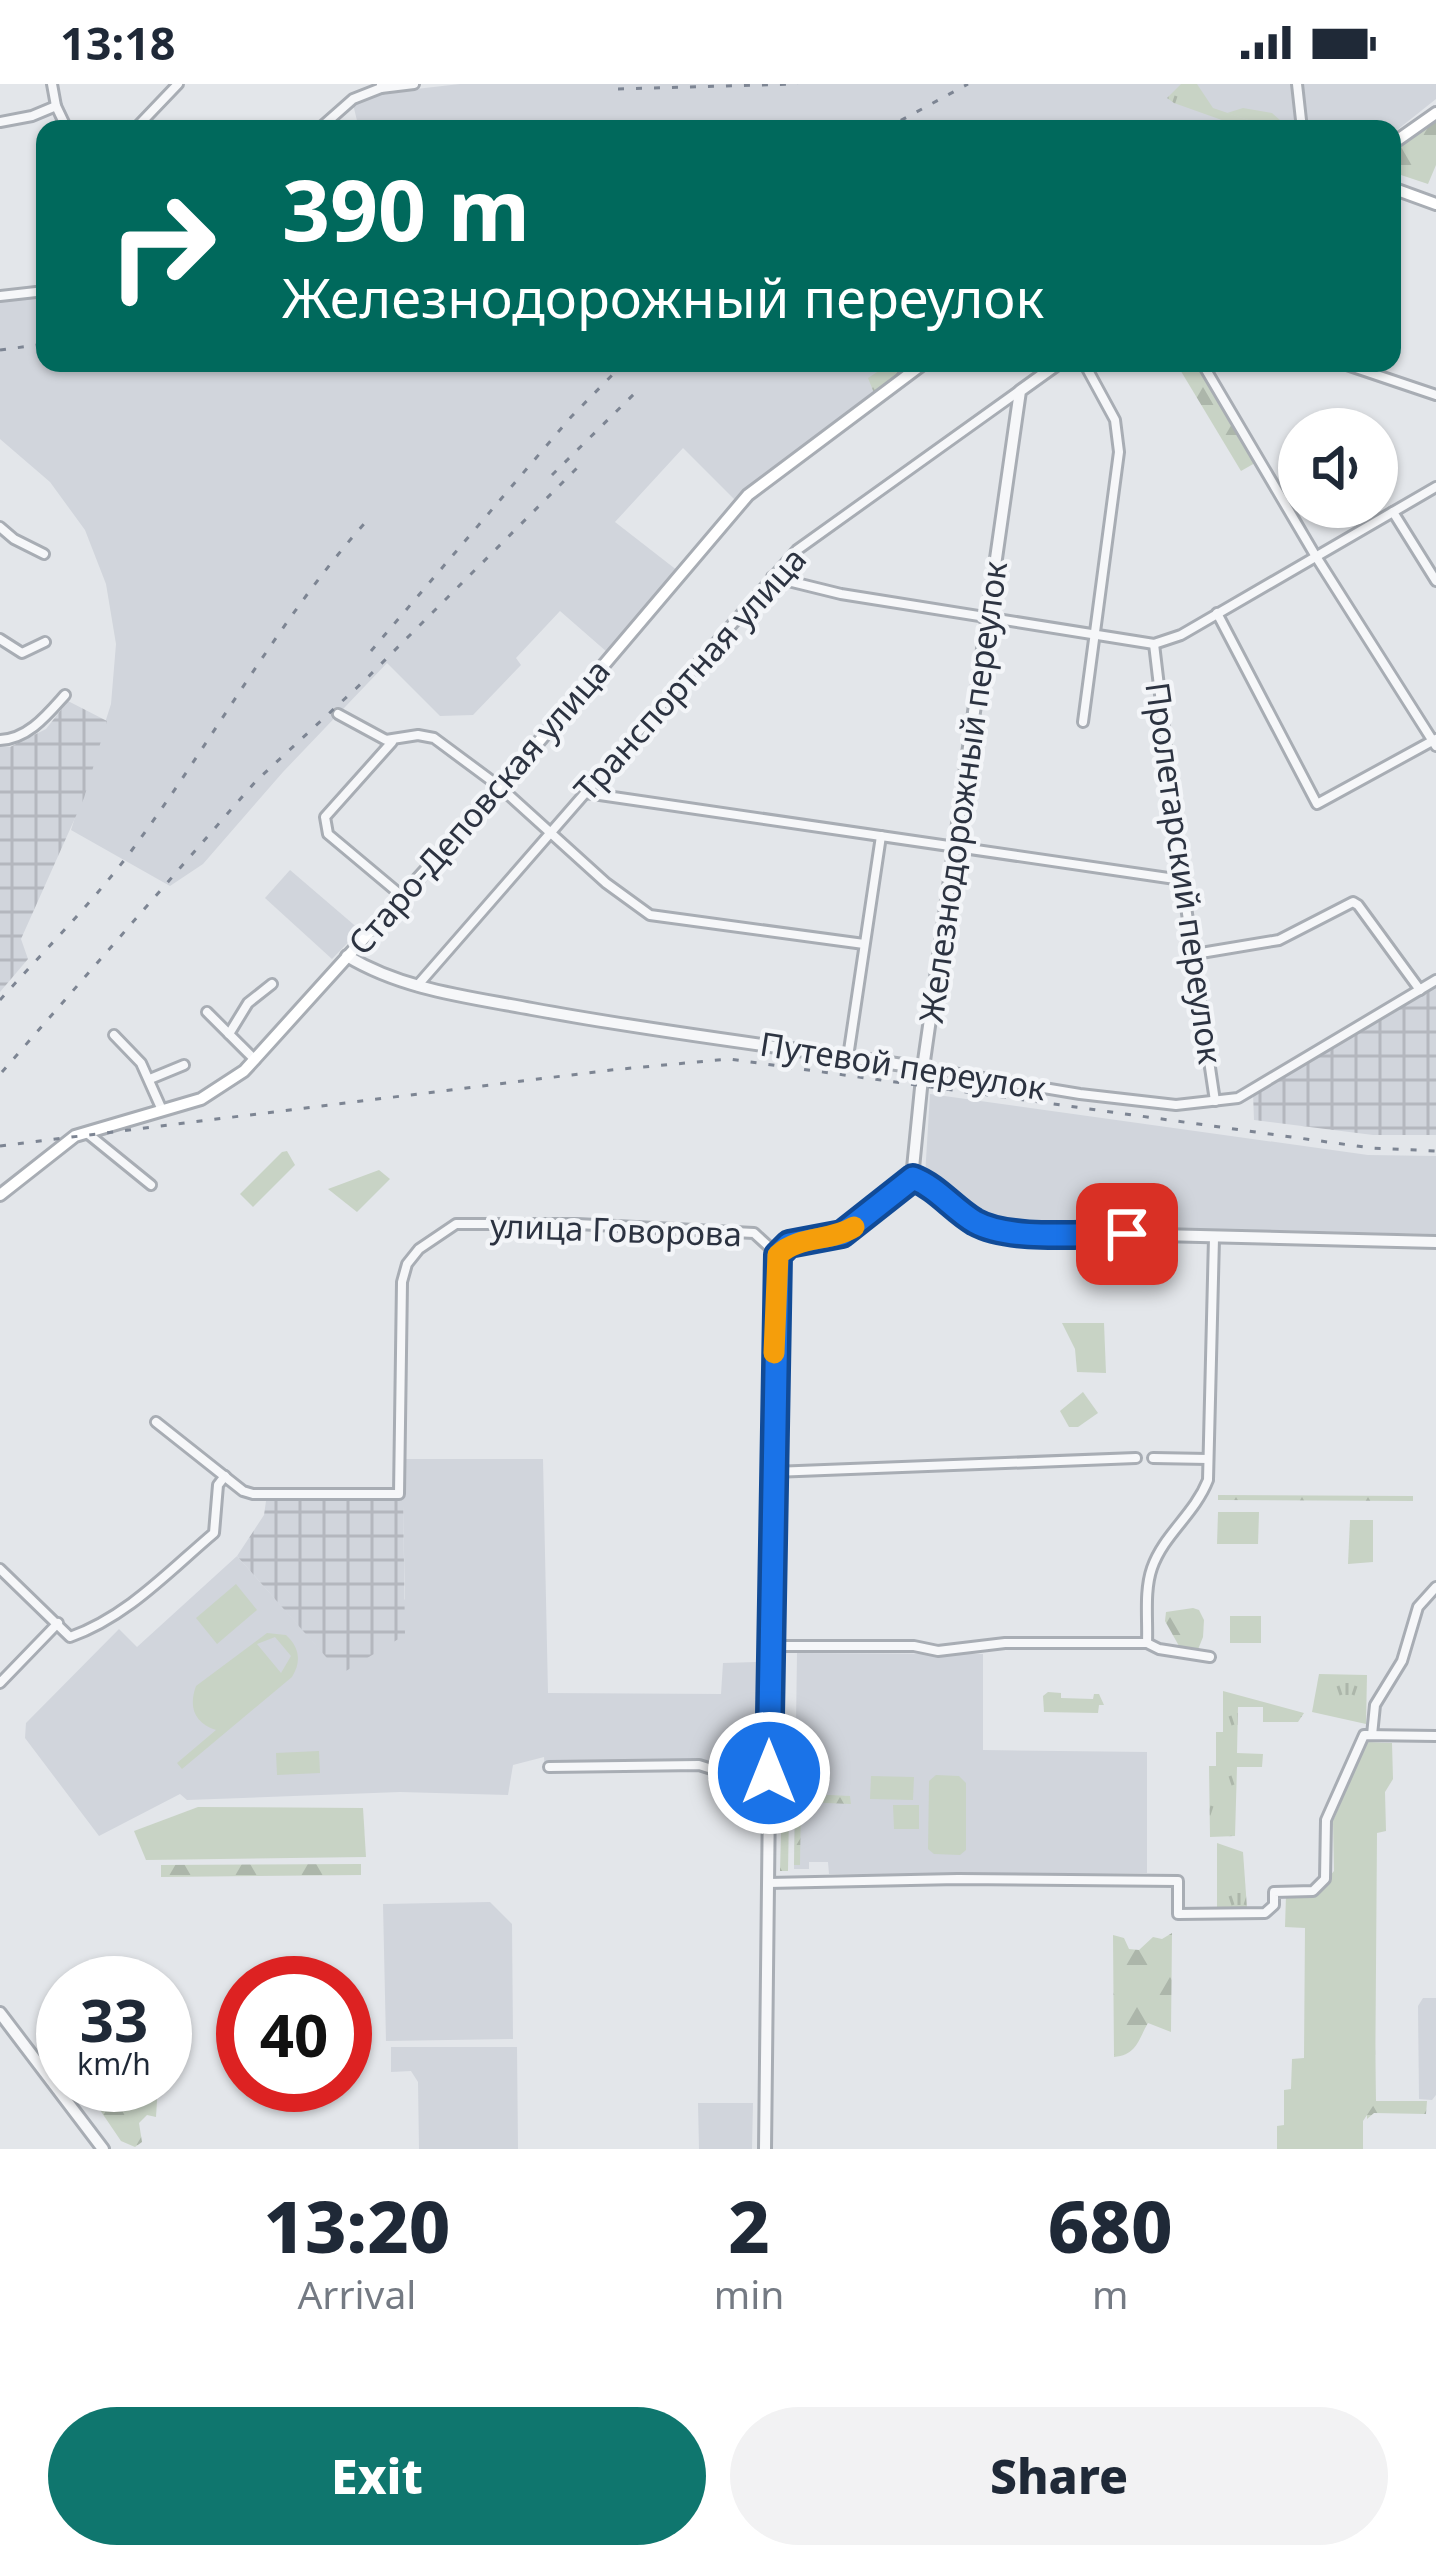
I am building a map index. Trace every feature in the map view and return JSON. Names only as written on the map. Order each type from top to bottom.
[{"type":"main road","points":[[1401,138],[1436,113]]},
{"type":"main road","points":[[1401,190],[1436,203]]},
{"type":"main road","name":"Старо-Деповская улица","points":[[0,1195],[56,1149],[86,1132],[212,1094],[255,1060],[500,787],[748,495],[912,372]]},
{"type":"street","points":[[52,84],[63,120]]},
{"type":"street","points":[[144,120],[178,84]]},
{"type":"street","points":[[329,120],[352,99],[381,86],[413,84]]},
{"type":"street","points":[[1297,84],[1301,120]]},
{"type":"street","points":[[0,122],[56,106]]},
{"type":"street","points":[[0,296],[36,292]]},
{"type":"street","name":"Транспортная улица","points":[[417,986],[771,577],[822,530],[1046,372]]},
{"type":"street","points":[[1083,722],[1119,452],[1114,420],[1089,372]]},
{"type":"street","points":[[1207,372],[1315,555],[1434,742],[1318,804],[1217,613]]},
{"type":"street","points":[[1368,372],[1436,395]]},
{"type":"street","name":"Железнодорожный переулок","points":[[913,1178],[923,1068],[1020,391]]},
{"type":"street","points":[[1398,509],[1436,487]]},
{"type":"street","points":[[1398,520],[1436,581]]},
{"type":"street","points":[[0,526],[44,554]]},
{"type":"street","points":[[771,577],[842,595],[1154,644],[1180,634],[1364,528]]},
{"type":"street","points":[[0,640],[22,653],[45,642]]},
{"type":"street","name":"Пролетарский переулок","points":[[1154,644],[1215,1101]]},
{"type":"street","points":[[0,740],[40,724],[65,694]]},
{"type":"street","points":[[338,714],[393,741]]},
{"type":"street","points":[[402,896],[328,833],[325,817],[393,741],[418,735],[434,738],[500,787],[606,883],[650,915],[864,944]]},
{"type":"street","points":[[584,793],[1182,880]]},
{"type":"street","points":[[848,1057],[880,836]]},
{"type":"street","points":[[1195,954],[1280,940],[1353,902],[1420,990]]},
{"type":"street","name":"Путевой переулок","points":[[347,956],[417,986],[583,1019],[1176,1105],[1238,1098],[1436,980]]},
{"type":"street","points":[[229,1034],[248,1003],[272,984]]},
{"type":"street","points":[[207,1012],[255,1060]]},
{"type":"street","points":[[114,1035],[150,1079],[162,1110]]},
{"type":"street","points":[[150,1079],[184,1065]]},
{"type":"street","points":[[86,1132],[151,1185]]},
{"type":"street","points":[[765,2149],[778,1255],[789,1244],[842,1234],[913,1178],[974,1221],[1001,1231],[1436,1242]]},
{"type":"street","name":"улица Говорова","points":[[225,1477],[253,1494],[399,1494],[402,1282],[407,1264],[419,1249],[456,1224],[577,1224],[754,1233],[778,1255]]},
{"type":"street","points":[[1148,1643],[1148,1582],[1153,1565],[1174,1530],[1198,1505],[1208,1480],[1214,1238]]},
{"type":"street","points":[[0,1569],[70,1637],[119,1614],[214,1533],[218,1485],[225,1477],[156,1422]]},
{"type":"street","points":[[772,1472],[1136,1458]]},
{"type":"street","points":[[1153,1458],[1208,1459]]},
{"type":"street","points":[[1372,1736],[1375,1705],[1402,1661],[1418,1606],[1436,1587]]},
{"type":"street","points":[[0,1683],[58,1623]]},
{"type":"street","points":[[770,1646],[914,1646],[938,1651],[1005,1642],[1148,1643],[1210,1657]]},
{"type":"street","points":[[769,1883],[1178,1881],[1178,1914],[1264,1913],[1274,1905],[1274,1892],[1313,1892],[1324,1879],[1326,1820],[1364,1735],[1436,1736]]},
{"type":"street","points":[[549,1767],[699,1765],[718,1771],[769,1773]]},
{"type":"street","points":[[0,2013],[104,2149]]},
{"type":"shaded area","points":[[460,84],[1436,84],[1436,99],[1401,127],[1401,120],[357,120],[353,104],[381,93]]},
{"type":"shaded area","points":[[36,296],[36,372],[904,372],[769,470],[736,501],[683,448],[615,522],[678,571],[607,652],[560,611],[516,658],[521,665],[473,715],[440,716],[387,663],[203,864],[170,886],[71,830],[111,704],[116,644],[106,584],[85,530],[50,482],[0,439],[0,301]]},
{"type":"shaded area","points":[[68,701],[107,721],[84,798],[21,939],[28,959],[0,992],[0,746],[10,747],[46,729]]},
{"type":"shaded area","points":[[290,870],[360,930],[332,959],[265,898]]},
{"type":"shaded area","points":[[1436,984],[1436,1135],[1373,1135],[1254,1120],[1253,1093]]},
{"type":"shaded area","points":[[930,1094],[1368,1155],[1436,1156],[1436,1234],[1001,1225],[976,1215],[925,1176]]},
{"type":"shaded area","points":[[402,1459],[543,1459],[548,1693],[721,1694],[723,1663],[756,1662],[756,1768],[545,1773],[544,1757],[513,1765],[508,1795],[400,1792],[187,1800],[180,1794],[99,1836],[25,1738],[26,1723],[119,1629],[137,1647],[237,1556],[341,1673],[405,1599]]},
{"type":"shaded area","points":[[403,1495],[405,1635],[341,1674],[237,1556],[264,1515],[266,1501]]},
{"type":"shaded area","points":[[797,1653],[983,1654],[983,1750],[1147,1752],[1147,1873],[829,1874],[828,1862],[809,1862],[809,1869],[794,1869]]},
{"type":"shaded area","points":[[490,1902],[512,1924],[513,2039],[386,2041],[383,1904]]},
{"type":"shaded area","points":[[1423,1998],[1436,1998],[1436,2095],[1432,2100],[1419,2099],[1418,2006]]},
{"type":"shaded area","points":[[391,2047],[517,2047],[518,2149],[419,2149],[418,2082],[411,2071],[391,2072]]},
{"type":"shaded area","points":[[698,2103],[753,2103],[752,2149],[699,2149]]},
{"type":"green space","points":[[1181,84],[1197,84],[1213,108],[1248,120],[1222,120],[1167,98]]},
{"type":"green space","points":[[1243,108],[1272,113],[1280,120],[1248,120],[1227,113]]},
{"type":"green space","points":[[1436,120],[1436,165],[1428,184],[1401,175],[1401,147]]},
{"type":"green space","points":[[877,372],[903,372],[874,393],[868,378]]},
{"type":"green space","points":[[1181,372],[1201,372],[1255,463],[1241,471]]},
{"type":"green space","points":[[287,1151],[295,1165],[253,1207],[240,1194]]},
{"type":"green space","points":[[379,1170],[390,1179],[357,1212],[328,1189]]},
{"type":"green space","points":[[1062,1323],[1104,1323],[1106,1373],[1077,1372],[1075,1349]]},
{"type":"green space","points":[[1083,1392],[1098,1413],[1078,1427],[1069,1427],[1060,1411]]},
{"type":"green space","points":[[1218,1495],[1413,1496],[1413,1501],[1218,1500]]},
{"type":"green space","points":[[1218,1512],[1259,1512],[1258,1544],[1217,1544]]},
{"type":"green space","points":[[1350,1520],[1373,1520],[1373,1562],[1348,1564]]},
{"type":"green space","points":[[236,1584],[257,1610],[217,1644],[196,1618]]},
{"type":"green space","points":[[1193,1608],[1204,1620],[1197,1652],[1179,1646],[1165,1621],[1166,1612]]},
{"type":"green space","points":[[1230,1616],[1261,1616],[1261,1643],[1230,1643]]},
{"type":"green space","points":[[267,1633],[286,1635],[296,1649],[292,1677],[182,1769],[177,1763],[216,1730],[195,1714],[196,1686]],"holes":[[[275,1637],[291,1656],[281,1673],[257,1644]]]},
{"type":"green space","points":[[1319,1674],[1367,1675],[1366,1724],[1312,1712]]},
{"type":"green space","points":[[1223,1691],[1304,1713],[1298,1722],[1263,1722],[1263,1707],[1238,1707],[1237,1753],[1263,1754],[1262,1767],[1237,1767],[1235,1836],[1210,1837],[1209,1766],[1216,1766],[1216,1732],[1223,1732]]},
{"type":"green space","points":[[1061,1693],[1061,1698],[1093,1699],[1099,1694],[1104,1705],[1099,1705],[1098,1713],[1044,1712],[1043,1696]]},
{"type":"green space","points":[[1367,1742],[1392,1743],[1393,1779],[1385,1792],[1386,1831],[1377,1833],[1375,2103],[1363,2121],[1363,2149],[1277,2149],[1277,2126],[1284,2125],[1284,2090],[1291,2089],[1292,2059],[1304,2058],[1305,1928],[1285,1927],[1286,1895],[1313,1896],[1334,1871],[1333,1821]]},
{"type":"green space","points":[[319,1751],[320,1773],[277,1775],[276,1753]]},
{"type":"green space","points":[[796,1757],[823,1757],[823,1764],[809,1764],[809,1794],[850,1796],[851,1804],[801,1802],[800,1865],[794,1865]]},
{"type":"green space","points":[[783,1758],[790,1758],[788,1871],[780,1871]]},
{"type":"green space","points":[[936,1775],[959,1776],[966,1783],[966,1850],[960,1855],[934,1854],[928,1849],[929,1781]]},
{"type":"green space","points":[[871,1776],[914,1777],[913,1800],[870,1799]]},
{"type":"green space","points":[[893,1805],[919,1805],[919,1829],[894,1829]]},
{"type":"green space","points":[[198,1807],[363,1808],[366,1857],[146,1860],[134,1831]]},
{"type":"green space","points":[[1217,1843],[1243,1852],[1247,1908],[1217,1909]]},
{"type":"green space","points":[[361,1864],[361,1875],[161,1877],[161,1865]]},
{"type":"green space","points":[[1172,1933],[1171,2032],[1148,2023],[1132,2050],[1114,2057],[1113,1935],[1124,1938],[1129,1949],[1139,1950],[1153,1937],[1162,1939]]},
{"type":"green space","points":[[1375,2043],[1376,2101],[1427,2101],[1426,2114],[1374,2113],[1367,2119],[1367,2049]]},
{"type":"green space","points":[[101,2112],[156,2112],[156,2117],[147,2115],[139,2123],[142,2142],[135,2147],[121,2141]]},
{"type":"railway","points":[[618,89],[798,84]]},
{"type":"railway","points":[[902,120],[968,84]]},
{"type":"railway","points":[[0,350],[36,345]]},
{"type":"railway","points":[[371,651],[571,417],[615,372]]},
{"type":"railway","points":[[552,475],[641,387]]},
{"type":"railway","points":[[2,1072],[256,781],[364,681],[577,468]]},
{"type":"railway","points":[[0,1000],[129,854],[305,597],[371,516]]},
{"type":"railway","points":[[0,1146],[729,1059],[1371,1148],[1436,1151]]},
{"type":"slow traffic","points":[[774,1353],[778,1255],[789,1244],[842,1234],[854,1227]]},
{"type":"route","points":[[769,1773],[778,1255],[789,1244],[842,1234],[913,1178],[974,1221],[1001,1231],[1127,1234]]}]
